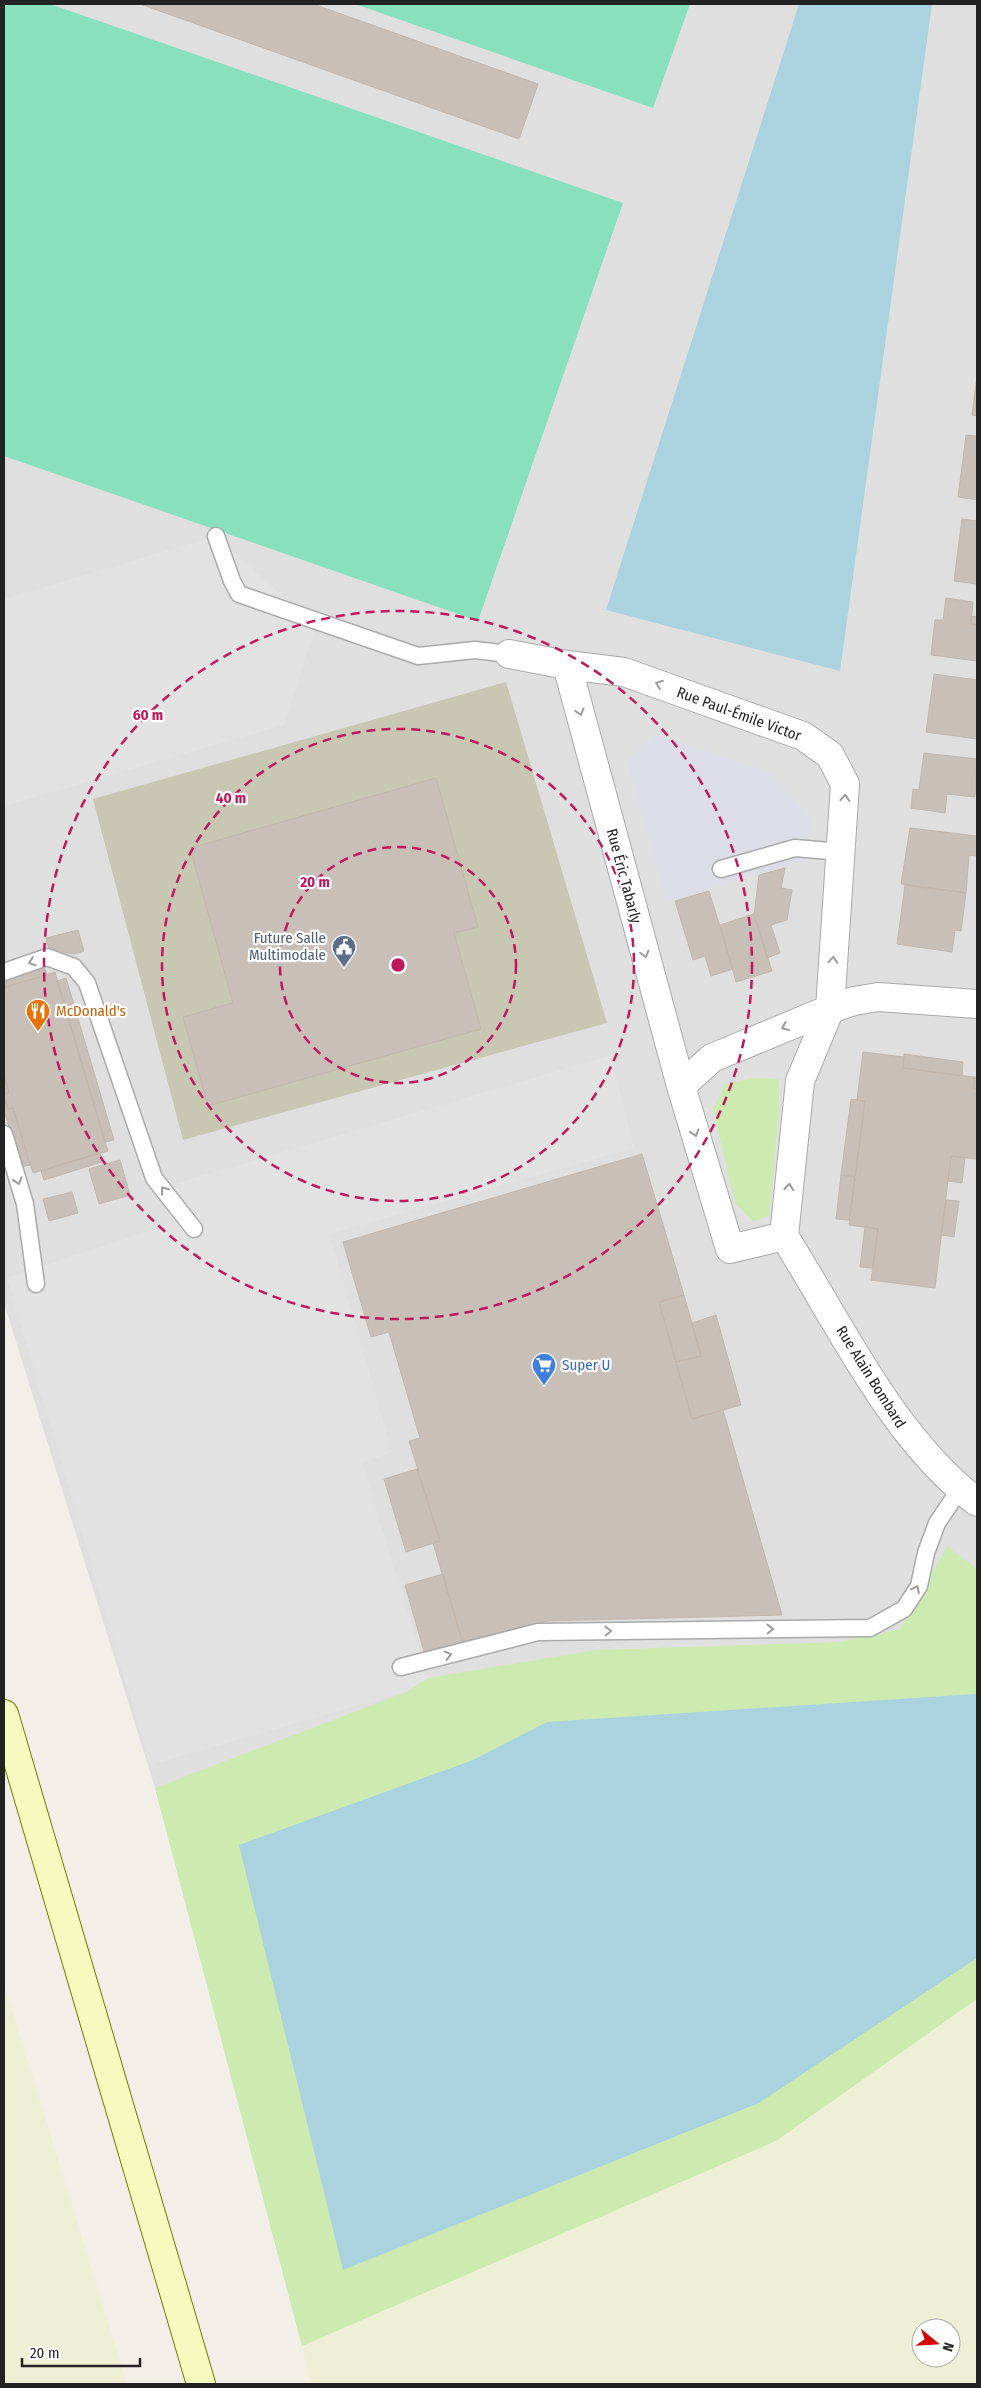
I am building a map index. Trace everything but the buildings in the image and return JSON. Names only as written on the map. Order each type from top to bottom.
[{"type":"main road","points":[[4,1714],[201,2384]]},
{"type":"street","name":"Rue Paul-Émile Victor","points":[[509,654],[567,665],[624,672],[803,736],[830,755],[845,784],[830,1009],[800,1081],[784,1236]]},
{"type":"street","name":"Rue Éric Tabarly","points":[[567,665],[681,1086],[730,1249],[784,1236]]},
{"type":"street","points":[[681,1086],[712,1058],[830,1009],[878,997],[977,1004]]},
{"type":"street","name":"Rue Alain Bombard","points":[[784,1236],[905,1432],[968,1496]]},
{"type":"lane","points":[[216,536],[232,581],[239,594],[418,656],[475,650],[509,654]]},
{"type":"lane","points":[[721,869],[795,848],[841,852]]},
{"type":"lane","points":[[4,972],[47,957],[74,966],[87,983],[154,1178],[194,1229]]},
{"type":"lane","points":[[4,1134],[25,1204],[36,1284]]},
{"type":"lane","points":[[401,1668],[538,1632],[870,1628],[904,1609],[919,1586],[926,1553],[937,1523],[968,1496]]},
{"type":"shaded area","points":[[4,4],[977,4],[977,1999],[302,2346],[155,1788],[4,1303]]},
{"type":"shaded area","points":[[216,536],[316,626],[284,725],[4,806],[4,599]]},
{"type":"shaded area","points":[[506,682],[607,1023],[183,1140],[93,799]]},
{"type":"shaded area","points":[[656,734],[769,772],[813,819],[805,860],[666,901],[626,760]]},
{"type":"shaded area","points":[[611,1055],[634,1148],[330,1234],[392,1452],[362,1463],[428,1678],[406,1692],[150,1765],[7,1278],[179,1221],[171,1185]]},
{"type":"shaded area","points":[[4,1983],[127,2384],[4,2384]]},
{"type":"shaded area","points":[[977,1999],[977,2384],[310,2384],[302,2346],[776,2141]]},
{"type":"green space","points":[[4,4],[50,4],[623,203],[478,621],[4,456]]},
{"type":"green space","points":[[355,4],[690,4],[653,108]]},
{"type":"green space","points":[[753,1078],[779,1079],[779,1112],[769,1216],[754,1222],[735,1203],[713,1109],[725,1084]]},
{"type":"green space","points":[[947,1546],[977,1569],[977,1999],[776,2141],[302,2346],[155,1788],[406,1692],[428,1678],[596,1650],[840,1642],[900,1629]]},
{"type":"water","points":[[799,4],[932,4],[840,671],[606,610]]},
{"type":"water","points":[[976,1694],[977,1958],[759,2103],[343,2270],[239,1845],[473,1760],[547,1722]]},
{"type":"place","name":"Future Salle Multimodale","points":[[344,968]]},
{"type":"place","name":"McDonald's","points":[[38,1032]]},
{"type":"place","name":"Super U","points":[[544,1386]]}]
